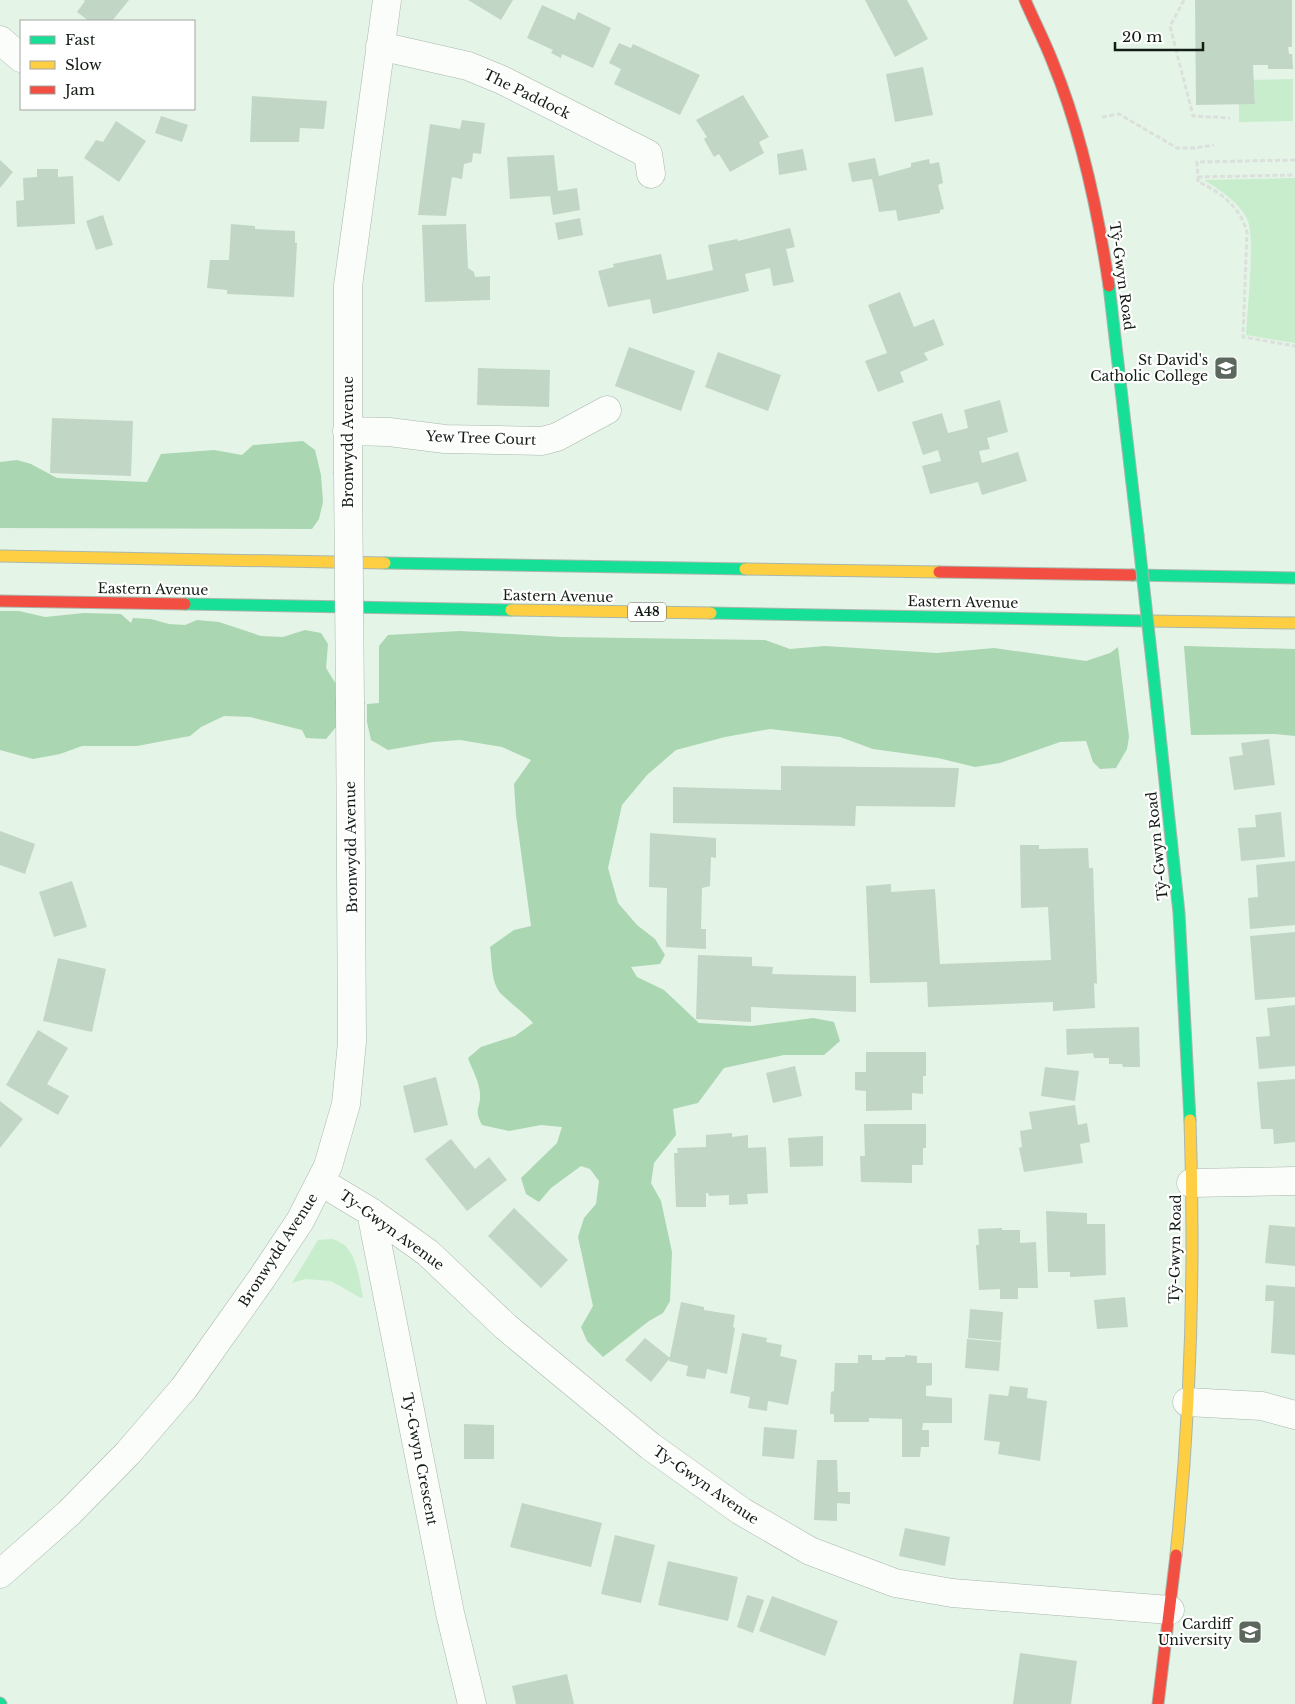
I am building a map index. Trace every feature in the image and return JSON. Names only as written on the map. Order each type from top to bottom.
[{"type":"main road","name":"Tŷ-Gwyn Road","points":[[1025,0],[1048,52],[1074,124],[1094,198],[1108,276],[1172,843],[1184,980],[1191,1183],[1187,1402],[1170,1610],[1158,1704]]},
{"type":"main road","points":[[0,556],[1295,578]]},
{"type":"main road","name":"Eastern Avenue","points":[[0,601],[1295,623]]},
{"type":"street","name":"Bronwydd Avenue","points":[[0,1574],[82,1500],[128,1453],[184,1388],[300,1221],[321,1182],[338,1137],[346,1104],[350,1074],[352,954],[347,431],[348,286],[387,0]]},
{"type":"street","points":[[0,40],[20,57]]},
{"type":"street","name":"The Paddock","points":[[380,46],[468,66],[502,80],[648,154],[651,174]]},
{"type":"street","name":"Yew Tree Court","points":[[347,431],[389,432],[445,439],[542,441],[557,437],[607,410]]},
{"type":"street","points":[[1191,1183],[1295,1181]]},
{"type":"street","name":"Ty-Gwyn Avenue","points":[[321,1182],[372,1212],[428,1253],[506,1327],[650,1446],[741,1511],[810,1552],[895,1583],[952,1593],[1170,1610]]},
{"type":"street","name":"Ty-Gwyn Crescent","points":[[372,1212],[450,1614],[472,1704]]},
{"type":"street","points":[[1187,1402],[1262,1406],[1295,1416]]},
{"type":"path","points":[[1184,0],[1170,26],[1193,116],[1230,118]]},
{"type":"path","points":[[1074,124],[1119,114],[1177,148],[1214,145]]},
{"type":"path","points":[[1295,160],[1197,162],[1198,182],[1217,192],[1233,205],[1245,222],[1247,232],[1243,337],[1295,346]]},
{"type":"path","points":[[1198,177],[1295,175]]},
{"type":"green space","points":[[1293,79],[1293,121],[1239,122],[1239,104],[1255,103],[1254,80]]},
{"type":"green space","points":[[1295,178],[1295,343],[1246,335],[1251,257],[1250,228],[1244,213],[1239,207],[1223,192],[1204,180]]},
{"type":"green space","points":[[303,441],[315,450],[321,475],[323,502],[319,519],[312,529],[0,528],[0,462],[17,460],[31,464],[57,478],[147,482],[161,454],[214,450],[242,455],[253,445]]},
{"type":"green space","points":[[0,611],[19,611],[45,617],[84,613],[121,614],[131,623],[133,618],[185,625],[197,620],[219,622],[261,636],[283,637],[305,630],[321,633],[328,644],[326,668],[336,684],[341,721],[326,739],[306,738],[302,730],[250,717],[224,716],[201,727],[190,736],[137,746],[82,746],[60,754],[33,759],[0,750]]},
{"type":"green space","points":[[460,631],[562,637],[765,640],[790,649],[825,646],[937,653],[994,648],[1086,661],[1110,653],[1118,647],[1129,737],[1127,749],[1116,768],[1100,769],[1093,762],[1086,741],[1060,742],[1000,763],[975,767],[938,758],[873,749],[840,737],[770,729],[725,737],[676,750],[647,775],[622,805],[608,868],[618,903],[637,925],[655,939],[665,955],[660,964],[631,967],[637,977],[664,990],[699,1023],[752,1026],[813,1018],[834,1022],[840,1041],[824,1055],[784,1055],[724,1068],[698,1103],[673,1109],[676,1135],[654,1163],[651,1183],[661,1201],[672,1252],[670,1301],[663,1313],[649,1321],[603,1357],[587,1341],[581,1327],[593,1306],[578,1237],[584,1218],[596,1204],[599,1181],[590,1169],[581,1166],[551,1188],[539,1202],[526,1194],[521,1178],[557,1143],[562,1127],[541,1125],[509,1131],[482,1125],[478,1115],[479,1089],[468,1058],[481,1047],[515,1036],[533,1023],[498,990],[493,975],[490,947],[514,930],[531,926],[516,815],[514,784],[531,760],[502,747],[460,740],[433,742],[388,750],[371,740],[367,722],[367,704],[379,703],[379,646],[388,635]]},
{"type":"green space","points":[[1184,646],[1295,649],[1295,736],[1275,734],[1191,735]]},
{"type":"green space","points":[[332,1239],[340,1242],[351,1254],[358,1271],[363,1297],[361,1298],[331,1281],[305,1279],[292,1283],[318,1240]]},
{"type":"building","points":[[83,0],[129,0],[113,20],[88,20],[77,12],[85,1]]},
{"type":"building","points":[[468,0],[513,0],[501,20]]},
{"type":"building","points":[[865,0],[907,0],[928,39],[895,57]]},
{"type":"building","points":[[1195,0],[1292,0],[1292,47],[1288,47],[1289,54],[1292,54],[1293,69],[1268,69],[1268,65],[1253,65],[1255,104],[1196,105]]},
{"type":"building","points":[[542,5],[575,20],[578,12],[611,28],[593,68],[562,54],[561,58],[551,53],[553,50],[527,38]]},
{"type":"building","points":[[619,43],[631,48],[633,44],[700,75],[680,115],[614,84],[621,69],[609,63]]},
{"type":"building","points":[[923,67],[933,115],[895,122],[886,74]]},
{"type":"building","points":[[743,95],[769,137],[759,142],[764,153],[730,172],[719,154],[714,157],[704,139],[707,137],[696,120]]},
{"type":"building","points":[[252,96],[327,101],[324,129],[300,128],[299,142],[250,142]]},
{"type":"building","points":[[161,116],[188,125],[182,142],[155,133]]},
{"type":"building","points":[[462,120],[485,123],[481,154],[473,153],[472,162],[464,164],[462,179],[452,177],[446,216],[418,215],[430,124],[460,129]]},
{"type":"building","points":[[116,121],[146,141],[119,182],[84,158],[96,140],[103,142]]},
{"type":"building","points":[[803,149],[807,170],[779,175],[777,154]]},
{"type":"building","points":[[554,155],[558,191],[577,188],[580,210],[553,215],[550,196],[510,199],[507,157]]},
{"type":"building","points":[[875,158],[879,176],[911,167],[911,163],[929,159],[930,164],[939,162],[943,183],[938,185],[944,209],[940,210],[940,213],[898,221],[896,210],[879,212],[872,179],[852,182],[848,163]]},
{"type":"building","points":[[0,160],[13,172],[0,188]]},
{"type":"building","points":[[37,169],[58,169],[58,177],[73,176],[75,224],[17,227],[16,201],[24,200],[23,178],[37,177]]},
{"type":"building","points":[[103,215],[113,245],[96,250],[86,221]]},
{"type":"building","points":[[580,218],[583,235],[558,240],[555,223]]},
{"type":"building","points":[[231,224],[255,226],[255,229],[295,231],[295,243],[297,243],[294,297],[227,294],[227,290],[207,288],[210,260],[229,260]]},
{"type":"building","points":[[466,224],[468,268],[474,272],[475,277],[490,276],[490,300],[425,302],[422,225]]},
{"type":"building","points":[[790,228],[795,247],[786,249],[794,282],[773,286],[770,268],[745,274],[749,291],[653,314],[650,299],[608,307],[598,271],[614,267],[613,264],[661,254],[667,280],[713,270],[708,245],[737,239],[738,241]]},
{"type":"building","points":[[900,292],[914,327],[934,319],[944,345],[924,353],[928,360],[900,372],[904,382],[878,392],[865,361],[887,353],[868,305]]},
{"type":"building","points":[[629,347],[695,371],[681,411],[615,386]]},
{"type":"building","points":[[718,352],[781,375],[768,411],[705,387]]},
{"type":"building","points":[[478,368],[550,370],[549,407],[477,405]]},
{"type":"building","points":[[1000,400],[1008,432],[987,438],[990,449],[979,451],[982,463],[1018,452],[1027,481],[982,495],[978,482],[930,494],[922,466],[941,461],[938,450],[923,455],[912,422],[942,413],[948,433],[968,428],[964,410]]},
{"type":"building","points":[[52,418],[133,421],[131,476],[50,473]]},
{"type":"building","points":[[1269,739],[1275,785],[1234,790],[1229,757],[1243,755],[1241,743]]},
{"type":"building","points":[[781,766],[959,768],[955,807],[856,806],[855,826],[673,823],[673,787],[781,790]]},
{"type":"building","points":[[1281,812],[1285,857],[1241,861],[1238,828],[1256,827],[1255,815]]},
{"type":"building","points":[[0,831],[35,844],[25,874],[0,865]]},
{"type":"building","points":[[650,833],[716,838],[716,858],[711,857],[710,886],[702,888],[701,929],[706,929],[706,949],[666,947],[667,888],[649,887]]},
{"type":"building","points":[[1020,845],[1039,845],[1039,849],[1088,848],[1089,868],[1093,868],[1097,984],[1094,983],[1095,1008],[1053,1011],[1053,1002],[928,1007],[927,982],[870,983],[866,886],[891,884],[891,892],[935,889],[940,964],[1051,960],[1048,907],[1021,908]]},
{"type":"building","points":[[1295,861],[1295,925],[1250,929],[1248,898],[1258,897],[1256,865]]},
{"type":"building","points":[[72,881],[87,927],[54,937],[39,892]]},
{"type":"building","points":[[1295,932],[1295,997],[1255,1000],[1250,936]]},
{"type":"building","points":[[698,955],[752,957],[752,966],[773,967],[772,974],[856,976],[856,1012],[751,1007],[751,1022],[696,1019]]},
{"type":"building","points":[[58,958],[106,969],[92,1032],[43,1021]]},
{"type":"building","points":[[1295,1005],[1295,1066],[1259,1069],[1256,1037],[1270,1036],[1267,1008]]},
{"type":"building","points":[[1139,1027],[1140,1067],[1123,1067],[1122,1064],[1109,1064],[1109,1058],[1094,1058],[1093,1053],[1067,1055],[1066,1029]]},
{"type":"building","points":[[38,1030],[68,1048],[47,1084],[69,1096],[58,1115],[6,1085]]},
{"type":"building","points":[[866,1052],[926,1052],[926,1076],[923,1076],[923,1094],[912,1093],[912,1110],[866,1111],[866,1091],[855,1090],[855,1072],[866,1072]]},
{"type":"building","points":[[795,1066],[802,1096],[773,1103],[766,1073]]},
{"type":"building","points":[[1045,1067],[1079,1071],[1075,1101],[1041,1096]]},
{"type":"building","points":[[436,1077],[448,1125],[414,1133],[403,1086]]},
{"type":"building","points":[[1295,1079],[1295,1142],[1274,1144],[1273,1129],[1261,1129],[1257,1082]]},
{"type":"building","points":[[0,1101],[23,1119],[0,1148]]},
{"type":"building","points":[[1075,1105],[1078,1125],[1087,1123],[1090,1142],[1080,1144],[1083,1163],[1024,1172],[1019,1148],[1022,1147],[1020,1131],[1032,1129],[1029,1112]]},
{"type":"building","points":[[864,1124],[926,1124],[926,1148],[923,1148],[923,1165],[912,1165],[912,1183],[861,1182],[860,1156],[865,1156]]},
{"type":"building","points":[[732,1133],[732,1137],[748,1135],[748,1148],[766,1147],[768,1193],[747,1194],[748,1204],[729,1205],[729,1195],[709,1196],[706,1193],[706,1207],[676,1207],[674,1153],[678,1153],[677,1148],[706,1147],[706,1135]]},
{"type":"building","points":[[823,1136],[823,1166],[790,1167],[788,1138]]},
{"type":"building","points":[[451,1139],[475,1169],[489,1157],[507,1180],[467,1211],[425,1159]]},
{"type":"building","points":[[514,1208],[568,1260],[541,1288],[488,1236]]},
{"type":"building","points":[[1046,1211],[1087,1213],[1087,1224],[1105,1224],[1106,1275],[1070,1277],[1070,1272],[1048,1272]]},
{"type":"building","points":[[1269,1225],[1295,1227],[1295,1266],[1265,1263]]},
{"type":"building","points":[[1002,1228],[1002,1230],[1020,1230],[1020,1243],[1036,1242],[1038,1288],[1018,1288],[1018,1299],[1000,1299],[1000,1289],[979,1290],[976,1245],[979,1245],[978,1229]]},
{"type":"building","points":[[1266,1285],[1295,1287],[1295,1355],[1271,1353],[1274,1301],[1265,1301]]},
{"type":"building","points":[[1125,1297],[1128,1327],[1097,1329],[1094,1300]]},
{"type":"building","points":[[681,1302],[704,1307],[704,1310],[735,1315],[733,1327],[735,1328],[727,1374],[707,1369],[705,1379],[686,1376],[688,1366],[669,1361]]},
{"type":"building","points":[[970,1309],[1003,1312],[1001,1341],[968,1338]]},
{"type":"building","points":[[742,1333],[767,1338],[766,1342],[782,1345],[780,1356],[797,1360],[788,1405],[768,1401],[767,1411],[748,1408],[750,1397],[730,1393]]},
{"type":"building","points":[[645,1338],[670,1358],[651,1382],[625,1360]]},
{"type":"building","points":[[967,1339],[1001,1342],[999,1371],[965,1368]]},
{"type":"building","points":[[858,1355],[872,1355],[872,1360],[885,1360],[886,1357],[905,1357],[905,1355],[917,1356],[917,1363],[932,1363],[932,1385],[926,1386],[926,1396],[952,1398],[952,1423],[923,1423],[922,1430],[929,1430],[929,1447],[921,1447],[920,1457],[902,1457],[902,1419],[869,1418],[869,1422],[834,1422],[834,1414],[830,1414],[831,1392],[834,1391],[835,1363],[858,1363]]},
{"type":"building","points":[[1010,1386],[1028,1388],[1027,1398],[1047,1401],[1040,1461],[998,1454],[1000,1442],[984,1440],[989,1394],[1008,1396]]},
{"type":"building","points":[[464,1424],[494,1425],[494,1459],[464,1459]]},
{"type":"building","points":[[764,1427],[797,1430],[794,1459],[762,1456]]},
{"type":"building","points":[[817,1460],[837,1460],[838,1492],[850,1492],[850,1504],[837,1503],[837,1521],[814,1520]]},
{"type":"building","points":[[522,1503],[602,1523],[591,1567],[510,1547]]},
{"type":"building","points":[[905,1528],[950,1537],[945,1566],[899,1556]]},
{"type":"building","points":[[615,1535],[655,1545],[641,1603],[601,1594]]},
{"type":"building","points":[[668,1561],[738,1577],[728,1621],[658,1605]]},
{"type":"building","points":[[747,1595],[764,1600],[753,1633],[737,1627]]},
{"type":"building","points":[[772,1596],[838,1621],[825,1656],[759,1631]]},
{"type":"building","points":[[1020,1653],[1077,1661],[1071,1704],[1013,1704]]},
{"type":"building","points":[[567,1674],[574,1704],[516,1704],[512,1686]]},
{"type":"traffic: fast","points":[[1109,286],[1138,535]]},
{"type":"traffic: fast","points":[[1138,535],[1157,707]]},
{"type":"traffic: fast","points":[[385,563],[745,569]]},
{"type":"traffic: fast","points":[[1132,575],[1295,578]]},
{"type":"traffic: fast","points":[[185,604],[511,610]]},
{"type":"traffic: fast","points":[[711,613],[1149,621]]},
{"type":"traffic: fast","points":[[1157,707],[1179,913],[1190,1120]]},
{"type":"traffic: slow","points":[[0,556],[385,563]]},
{"type":"traffic: slow","points":[[745,569],[939,572]]},
{"type":"traffic: slow","points":[[511,610],[711,613]]},
{"type":"traffic: slow","points":[[1149,621],[1295,623]]},
{"type":"traffic: slow","points":[[1176,1555],[1185,1447],[1192,1283],[1190,1120]]},
{"type":"traffic: jam","points":[[1025,0],[1050,55],[1081,145],[1100,230],[1109,286]]},
{"type":"traffic: jam","points":[[939,572],[1132,575]]},
{"type":"traffic: jam","points":[[0,601],[185,604]]},
{"type":"traffic: jam","points":[[1158,1704],[1176,1555]]},
{"type":"place","name":"St David's Catholic College","points":[[1226,368]]},
{"type":"place","name":"Cardiff University","points":[[1250,1632]]}]
